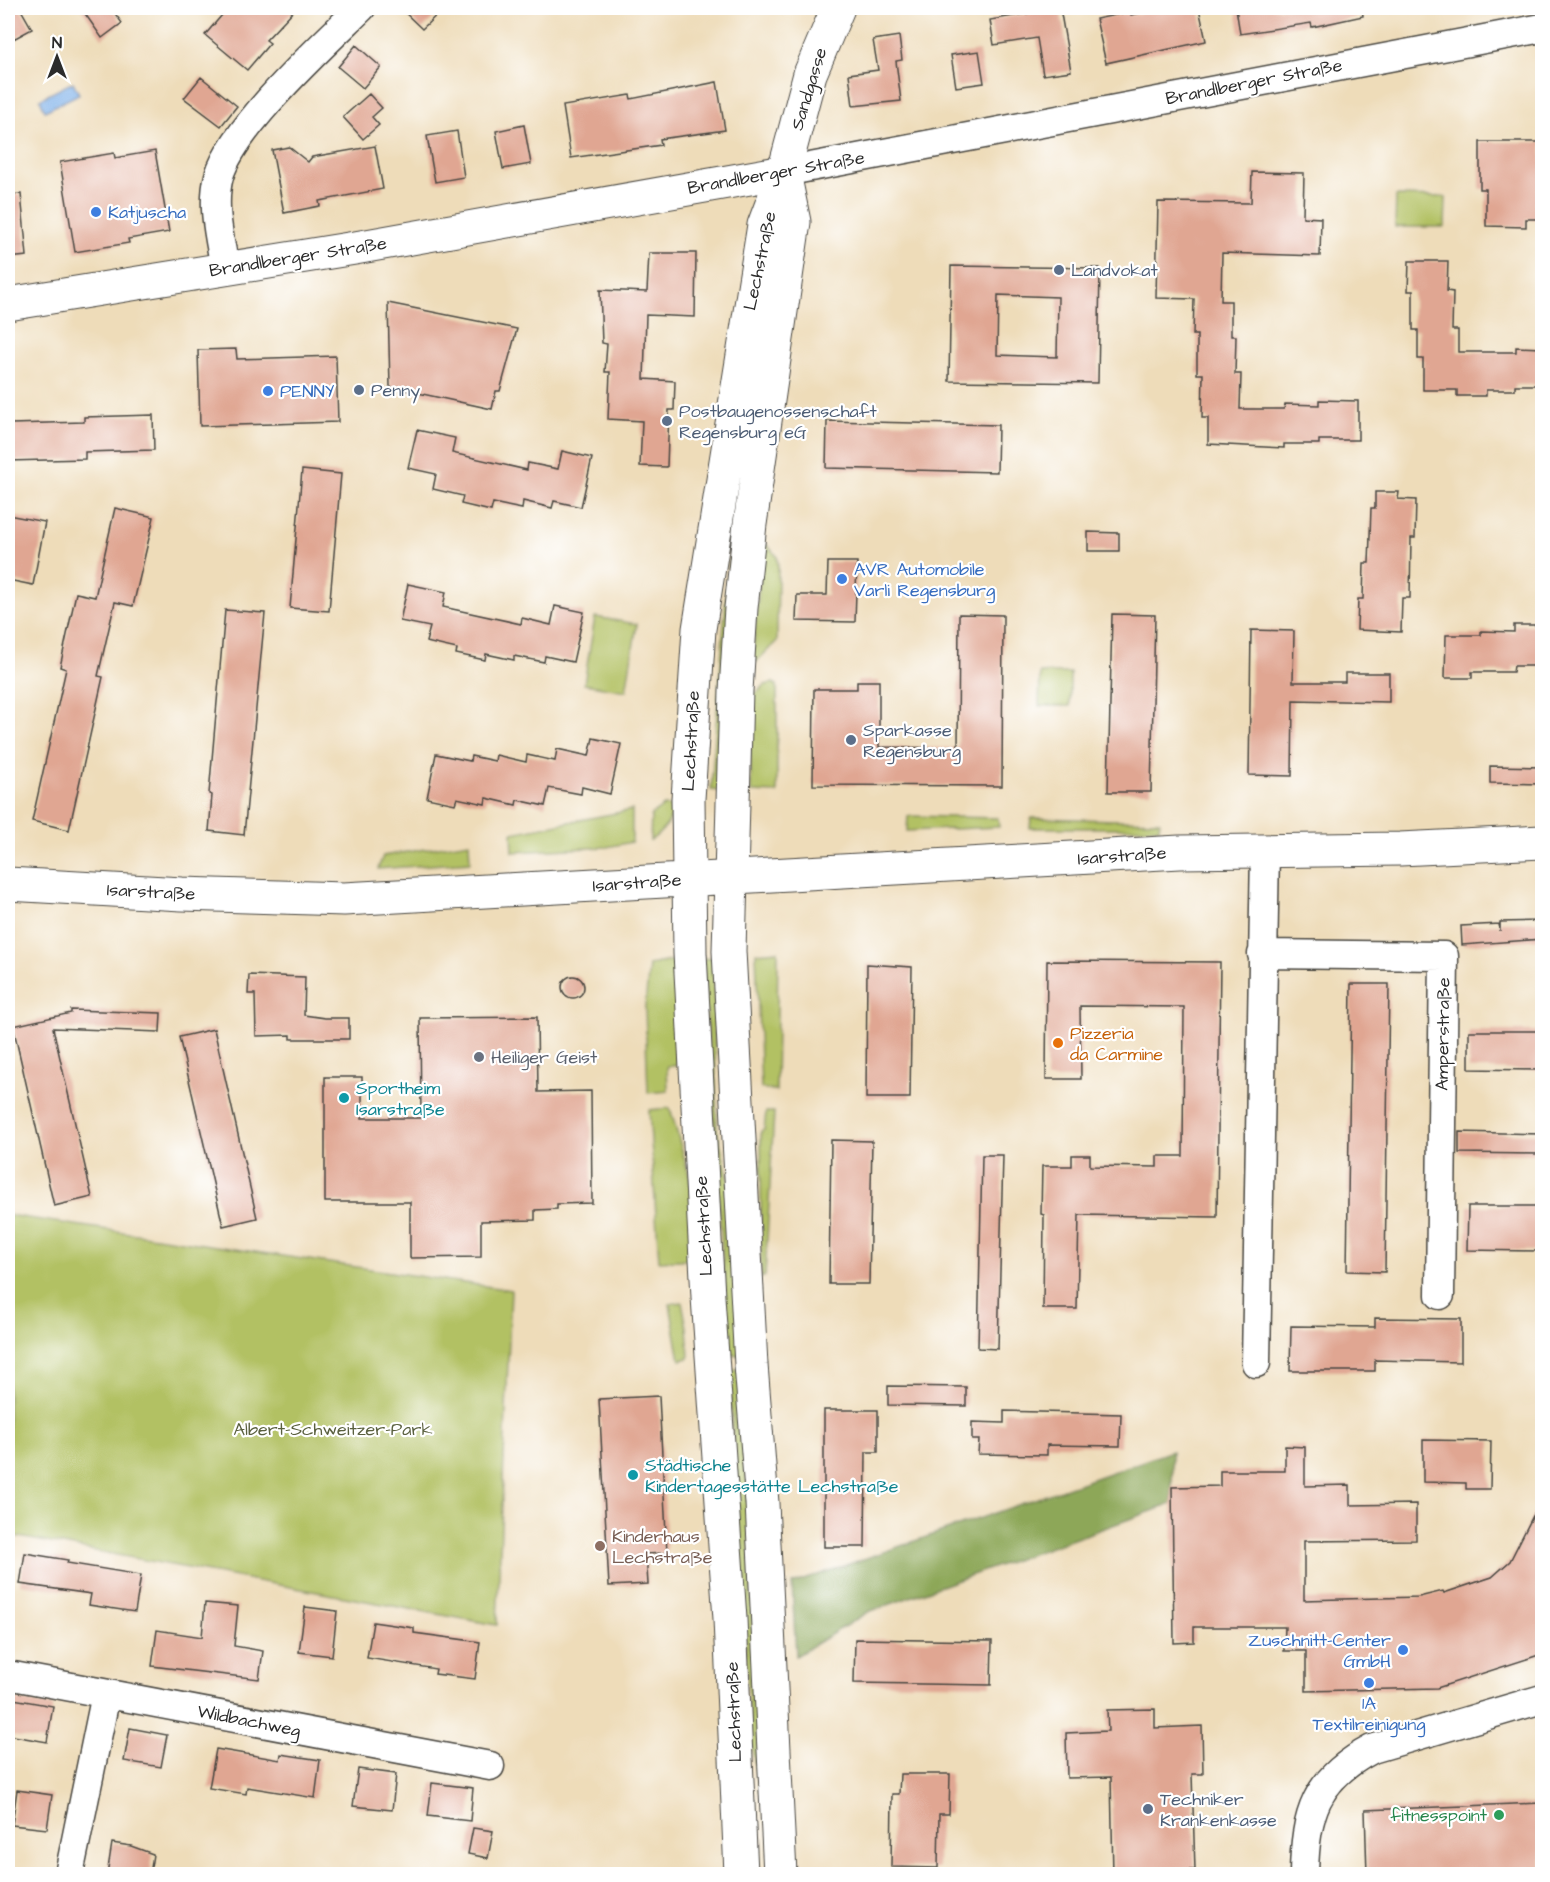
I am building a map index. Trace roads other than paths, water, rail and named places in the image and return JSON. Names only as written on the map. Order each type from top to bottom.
[{"type":"street","points":[[225,268],[215,200],[219,178],[226,159],[270,101],[361,8]]},
{"type":"street","name":"Sandgasse","points":[[784,172],[810,74],[838,8]]},
{"type":"street","name":"Brandlberger Straße","points":[[8,304],[355,248],[784,172],[1542,28]]},
{"type":"street","name":"Lechstraße","points":[[741,1875],[730,1619],[708,1297],[687,879],[688,784],[699,629],[764,225],[784,172]]},
{"type":"street","name":"Lechstraße","points":[[780,1875],[762,1503],[751,1365],[730,968],[730,879],[741,608],[750,524],[794,222],[784,172]]},
{"type":"street","name":"Isarstraße","points":[[8,884],[182,894],[344,899],[1180,852],[1400,849],[1542,842]]},
{"type":"street","points":[[1256,1363],[1265,850]]},
{"type":"street","name":"Amperstraße","points":[[1262,954],[1444,956],[1440,1295]]},
{"type":"street","name":"Wildbachweg","points":[[8,1675],[490,1766]]},
{"type":"street","points":[[69,1875],[106,1694]]},
{"type":"street","points":[[1304,1875],[1304,1838],[1310,1813],[1331,1777],[1353,1759],[1371,1749],[1542,1699]]},
{"type":"water","points":[[73,82],[79,94],[45,111],[40,99]]},
{"type":"place","name":"Katjuscha","points":[[96,212]]},
{"type":"place","name":"Landvokat","points":[[1059,270]]},
{"type":"place","name":"Penny","points":[[359,390]]},
{"type":"place","name":"PENNY","points":[[268,391]]},
{"type":"place","name":"Postbaugenossenschaft Regensburg eG","points":[[667,421]]},
{"type":"place","name":"AVR Automobile Varli Regensburg","points":[[842,579]]},
{"type":"place","name":"Sparkasse Regensburg","points":[[851,740]]},
{"type":"place","name":"Pizzeria da Carmine","points":[[1058,1043]]},
{"type":"place","name":"Heiliger Geist","points":[[479,1057]]},
{"type":"place","name":"Sportheim Isarstraße","points":[[344,1098]]},
{"type":"place","name":"Städtische Kindertagesstätte Lechstraße","points":[[633,1475]]},
{"type":"place","name":"Kinderhaus Lechstraße","points":[[600,1546]]},
{"type":"place","name":"Zuschnitt-Center GmbH","points":[[1403,1650]]},
{"type":"place","name":"1A Textilreinigung","points":[[1369,1683]]},
{"type":"place","name":"Techniker Krankenkasse","points":[[1148,1809]]},
{"type":"place","name":"fitnesspoint","points":[[1499,1815]]},
{"type":"park label","name":"Albert-Schweitzer-Park","points":[[333,1429]]}]
